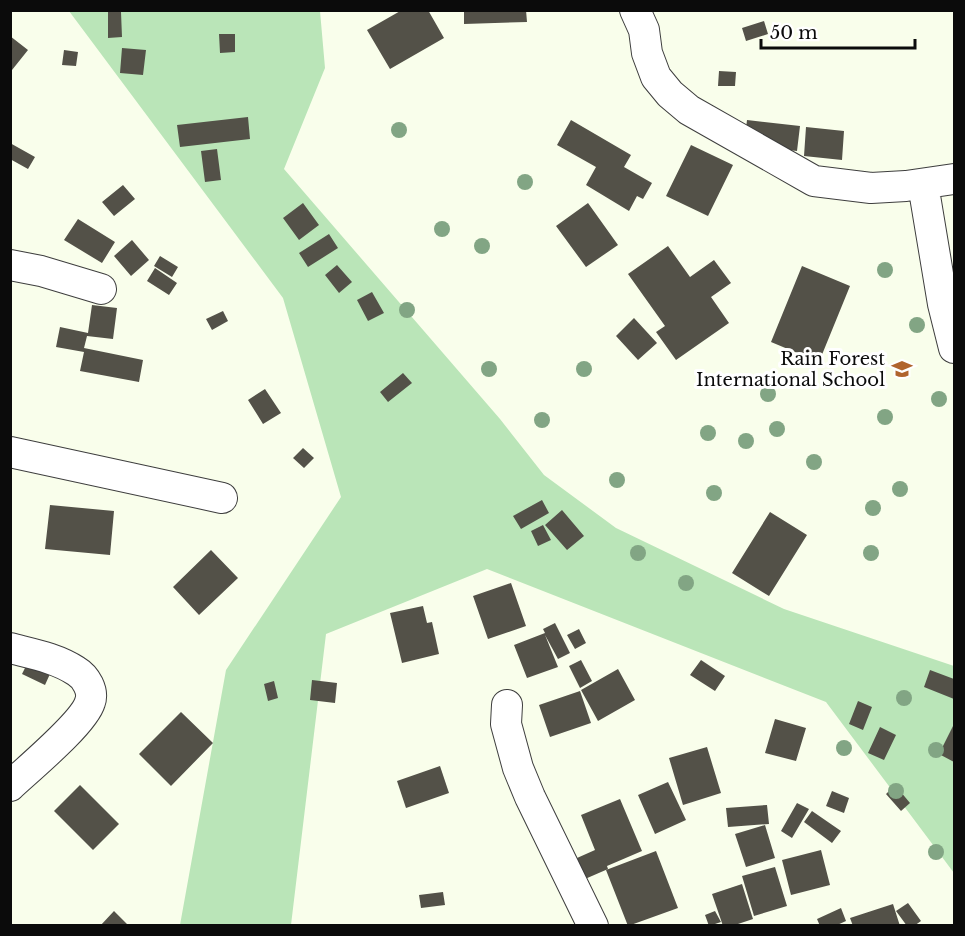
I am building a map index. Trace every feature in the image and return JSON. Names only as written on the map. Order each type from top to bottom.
[{"type":"street","points":[[635,10],[644,30],[647,52],[656,77],[670,94],[689,110],[814,181],[871,188],[954,179]]},
{"type":"street","points":[[923,184],[943,304],[954,348]]},
{"type":"street","points":[[10,265],[41,271],[101,289]]},
{"type":"street","points":[[10,452],[222,498]]},
{"type":"street","points":[[10,648],[56,660],[78,672],[87,682],[91,700],[78,722],[10,786]]},
{"type":"street","points":[[507,705],[506,724],[526,787],[593,926]]},
{"type":"green space","points":[[69,11],[320,11],[325,68],[284,169],[500,419],[544,475],[616,528],[784,609],[954,666],[954,873],[826,702],[487,569],[326,634],[291,925],[180,925],[226,670],[341,497],[283,298]]},
{"type":"building","points":[[402,10],[428,10],[444,38],[390,69],[367,30]]},
{"type":"building","points":[[464,10],[526,10],[527,22],[464,24]]},
{"type":"building","points":[[108,12],[121,12],[122,37],[108,38]]},
{"type":"building","points":[[764,21],[768,34],[746,41],[742,28]]},
{"type":"building","points":[[219,34],[235,34],[235,52],[220,53]]},
{"type":"building","points":[[10,36],[28,50],[12,70],[10,69]]},
{"type":"building","points":[[122,48],[146,50],[143,75],[120,73]]},
{"type":"building","points":[[64,50],[78,52],[76,66],[62,65]]},
{"type":"building","points":[[719,71],[736,72],[735,86],[718,86]]},
{"type":"building","points":[[248,117],[250,139],[180,147],[177,125]]},
{"type":"building","points":[[571,120],[631,155],[624,167],[652,183],[643,199],[637,196],[629,211],[586,185],[596,167],[557,145]]},
{"type":"building","points":[[747,120],[800,126],[797,151],[744,145]]},
{"type":"building","points":[[806,127],[844,131],[842,160],[804,156]]},
{"type":"building","points":[[10,143],[35,157],[28,169],[10,159]]},
{"type":"building","points":[[691,145],[733,165],[708,216],[666,196]]},
{"type":"building","points":[[217,149],[221,180],[205,182],[201,151]]},
{"type":"building","points":[[123,185],[135,199],[114,216],[102,202]]},
{"type":"building","points":[[303,203],[319,225],[299,240],[283,218]]},
{"type":"building","points":[[588,203],[618,245],[586,267],[556,226]]},
{"type":"building","points":[[78,219],[115,242],[102,263],[64,240]]},
{"type":"building","points":[[329,234],[338,248],[308,267],[299,253]]},
{"type":"building","points":[[132,240],[149,260],[131,276],[114,256]]},
{"type":"building","points":[[668,246],[690,277],[714,260],[731,283],[711,297],[729,323],[676,360],[656,332],[665,326],[628,274]]},
{"type":"building","points":[[160,256],[178,267],[172,277],[154,266]]},
{"type":"building","points":[[337,265],[352,282],[339,293],[325,275]]},
{"type":"building","points":[[802,266],[850,286],[819,362],[771,342]]},
{"type":"building","points":[[155,268],[177,283],[169,295],[147,281]]},
{"type":"building","points":[[372,292],[384,313],[368,321],[357,300]]},
{"type":"building","points":[[92,305],[117,308],[113,339],[87,336],[84,348],[143,360],[139,382],[80,371],[84,352],[56,347],[60,327],[88,333]]},
{"type":"building","points":[[223,311],[228,321],[212,330],[206,319]]},
{"type":"building","points":[[634,318],[657,343],[638,360],[616,336]]},
{"type":"building","points":[[403,373],[412,383],[388,402],[380,392]]},
{"type":"building","points":[[265,389],[281,413],[263,424],[248,400]]},
{"type":"building","points":[[303,448],[314,458],[304,468],[293,458]]},
{"type":"building","points":[[542,500],[549,513],[521,529],[513,516]]},
{"type":"building","points":[[50,505],[114,511],[110,555],[45,549]]},
{"type":"building","points":[[562,510],[584,536],[567,550],[545,525]]},
{"type":"building","points":[[770,512],[807,535],[769,596],[732,573]]},
{"type":"building","points":[[543,525],[551,540],[538,546],[531,531]]},
{"type":"building","points":[[211,550],[238,578],[199,615],[173,587]]},
{"type":"building","points":[[511,583],[526,626],[488,639],[473,596]]},
{"type":"building","points":[[423,606],[427,623],[432,622],[439,654],[402,663],[390,613]]},
{"type":"building","points":[[555,623],[570,653],[558,659],[545,635],[558,667],[527,678],[514,645],[545,633],[543,629]]},
{"type":"building","points":[[579,629],[586,643],[575,649],[567,635]]},
{"type":"building","points":[[32,654],[54,665],[45,685],[22,674]]},
{"type":"building","points":[[581,660],[592,681],[580,688],[569,666]]},
{"type":"building","points":[[701,660],[725,676],[715,691],[690,675]]},
{"type":"building","points":[[618,669],[635,700],[598,721],[581,690]]},
{"type":"building","points":[[930,670],[954,679],[954,699],[924,687]]},
{"type":"building","points":[[312,680],[337,683],[335,703],[310,700]]},
{"type":"building","points":[[274,681],[278,698],[268,701],[264,684]]},
{"type":"building","points":[[580,691],[591,723],[550,737],[539,705]]},
{"type":"building","points":[[858,701],[872,707],[863,730],[849,724]]},
{"type":"building","points":[[181,712],[213,743],[171,786],[139,754]]},
{"type":"building","points":[[775,719],[806,728],[796,761],[765,753]]},
{"type":"building","points":[[954,724],[954,762],[939,754]]},
{"type":"building","points":[[880,727],[896,735],[884,760],[868,753]]},
{"type":"building","points":[[707,747],[721,793],[683,805],[669,758]]},
{"type":"building","points":[[440,766],[449,793],[406,808],[397,781]]},
{"type":"building","points":[[668,782],[686,820],[655,834],[638,795]]},
{"type":"building","points":[[80,785],[119,824],[93,850],[54,811]]},
{"type":"building","points":[[895,785],[910,803],[901,811],[886,794]]},
{"type":"building","points":[[832,791],[849,798],[844,813],[826,806]]},
{"type":"building","points":[[620,799],[642,851],[607,866],[608,869],[585,879],[577,858],[595,850],[581,815]]},
{"type":"building","points":[[797,803],[809,809],[792,838],[781,831]]},
{"type":"building","points":[[767,805],[769,824],[728,827],[726,808]]},
{"type":"building","points":[[812,811],[841,831],[832,843],[804,822]]},
{"type":"building","points":[[765,825],[775,858],[746,867],[735,834]]},
{"type":"building","points":[[821,850],[830,885],[791,895],[782,860]]},
{"type":"building","points":[[656,851],[678,908],[628,926],[606,870]]},
{"type":"building","points":[[775,867],[787,906],[754,916],[742,876]]},
{"type":"building","points":[[742,884],[753,919],[732,926],[723,926],[712,894]]},
{"type":"building","points":[[443,892],[445,905],[421,908],[419,895]]},
{"type":"building","points":[[908,903],[921,921],[914,926],[907,926],[896,911]]},
{"type":"building","points":[[893,904],[900,926],[853,926],[850,918]]},
{"type":"building","points":[[841,908],[846,921],[835,926],[820,926],[817,919]]},
{"type":"building","points":[[114,911],[129,926],[100,926]]},
{"type":"building","points":[[715,911],[721,922],[709,926],[705,915]]},
{"type":"place","name":"Rain Forest International School","points":[[902,369]]}]
